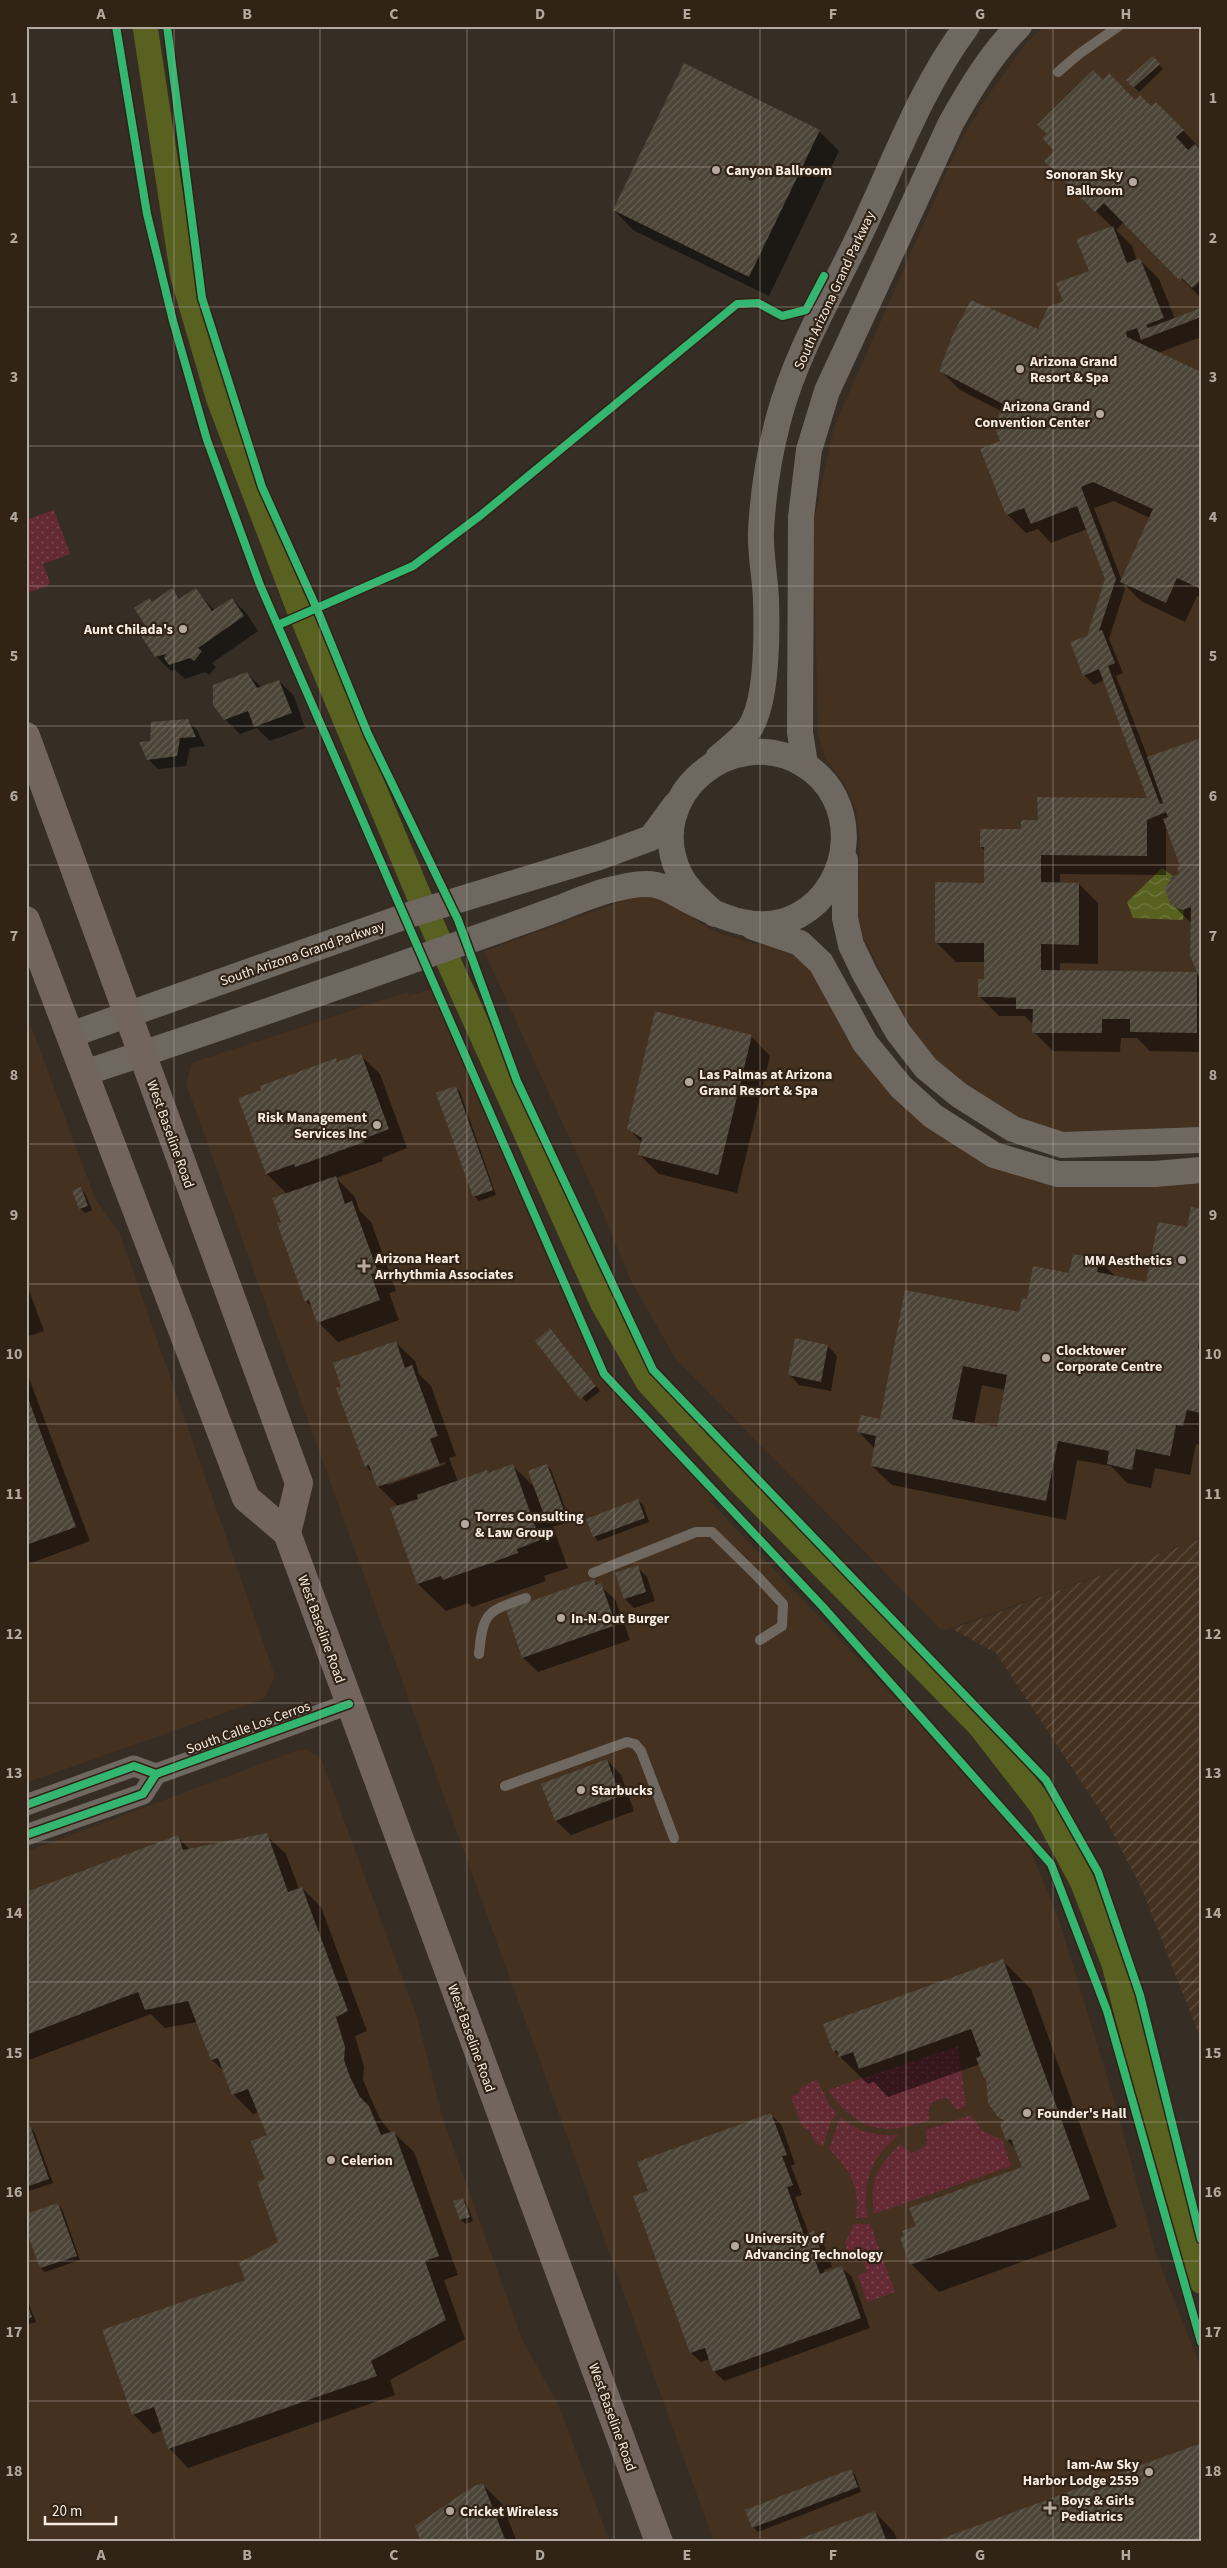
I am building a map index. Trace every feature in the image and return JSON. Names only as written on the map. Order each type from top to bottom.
[{"type":"main road","name":"West Baseline Road","points":[[26,736],[299,1483],[287,1533]]},
{"type":"main road","name":"West Baseline Road","points":[[26,920],[246,1498],[287,1533],[659,2542]]},
{"type":"street","name":"South Arizona Grand Parkway","points":[[70,1035],[409,914],[582,862],[651,838],[697,776],[750,728],[760,703],[764,678],[766,600],[761,533],[768,464],[779,415],[801,354],[858,240],[916,111],[944,58],[967,26]]},
{"type":"street","points":[[805,765],[800,732],[800,536],[804,473],[816,420],[827,391],[951,123],[976,81],[995,54],[1019,26]]},
{"type":"street","name":"South Arizona Grand Parkway","points":[[84,1073],[456,946],[610,890],[644,884],[660,886],[715,914],[743,924],[771,924],[798,916],[821,899],[837,876],[844,849],[844,825],[837,801],[824,781],[805,765],[783,754],[758,751],[734,754],[711,765]]},
{"type":"street","name":"South Arizona Grand Parkway","points":[[685,791],[674,817],[672,845],[679,872],[694,895],[715,914]]},
{"type":"street","points":[[844,849],[845,918],[851,945],[898,1032],[926,1068],[959,1095],[1013,1129],[1062,1145],[1201,1140]]},
{"type":"street","points":[[743,924],[800,943],[821,963],[865,1043],[901,1088],[934,1116],[994,1155],[1058,1174],[1155,1174],[1201,1170]]},
{"type":"street","name":"South Calle Los Cerros","points":[[156,1774],[349,1704]]},
{"type":"street","points":[[26,1805],[134,1766],[156,1774],[143,1794],[26,1835]]},
{"type":"lane","points":[[1058,72],[1079,54],[1119,26]]},
{"type":"lane","points":[[593,1573],[696,1532],[712,1532],[783,1604],[782,1626],[760,1640]]},
{"type":"lane","points":[[479,1654],[481,1626],[493,1609],[526,1598]]},
{"type":"lane","points":[[505,1786],[627,1742],[635,1744],[642,1751],[674,1838]]},
{"type":"shaded area","points":[[1044,26],[1201,26],[1201,1133],[1063,1135],[997,1112],[934,1060],[904,1016],[863,937],[857,911],[860,839],[856,810],[844,783],[825,757],[818,735],[813,524],[834,427],[959,144],[985,100],[1027,42]]},
{"type":"shaded area","points":[[54,510],[70,554],[43,564],[50,582],[48,586],[26,593],[26,520]]},
{"type":"shaded area","points":[[637,896],[660,898],[681,907],[703,925],[718,933],[757,944],[784,946],[804,960],[838,1018],[999,1165],[1201,1177],[1201,1539],[942,1631],[675,1358],[630,1279],[599,1203],[484,951]]},
{"type":"shaded area","points":[[431,989],[604,1374],[719,1496],[710,1501],[974,1781],[1030,1849],[1060,1923],[1113,2096],[1156,2254],[1201,2368],[1201,2542],[714,2542],[186,1084],[192,1063],[407,992],[409,996]]},
{"type":"shaded area","points":[[26,1012],[95,1198],[120,1234],[275,1676],[264,1699],[26,1783]]},
{"type":"shaded area","points":[[1201,1539],[1201,2040],[1141,1887],[1103,1815],[996,1653],[952,1629]]},
{"type":"shaded area","points":[[306,1749],[321,1758],[417,2017],[443,2119],[522,2339],[559,2406],[610,2542],[26,2542],[26,1852],[295,1751]]},
{"type":"shaded area","points":[[958,2046],[966,2106],[957,2110],[947,2098],[932,2102],[929,2109],[929,2120],[898,2128],[872,2127],[850,2114],[828,2090]]},
{"type":"shaded area","points":[[817,2079],[829,2104],[837,2113],[831,2121],[823,2146],[816,2143],[809,2130],[807,2131],[801,2124],[791,2097],[798,2094],[802,2087]]},
{"type":"shaded area","points":[[971,2115],[981,2130],[1002,2140],[1011,2166],[874,2214],[873,2192],[876,2175],[900,2144],[911,2153],[918,2151],[927,2144],[926,2130]]},
{"type":"shaded area","points":[[840,2117],[861,2130],[883,2135],[899,2135],[875,2161],[871,2171],[866,2193],[868,2217],[856,2218],[857,2197],[852,2180],[843,2165],[829,2149]]},
{"type":"shaded area","points":[[854,2224],[870,2224],[895,2292],[867,2302],[858,2275],[867,2272],[862,2257],[852,2261],[845,2243]]},
{"type":"water","points":[[1162,868],[1173,876],[1170,904],[1184,910],[1183,920],[1133,918],[1127,902]]},
{"type":"building","points":[[1153,56],[1160,64],[1133,88],[1126,80]]},
{"type":"building","name":"Canyon Ballroom","points":[[684,63],[820,130],[749,277],[613,210]]},
{"type":"building","name":"Sonoran Sky Ballroom","points":[[1093,70],[1103,80],[1109,73],[1135,100],[1140,95],[1151,106],[1156,102],[1184,130],[1176,137],[1188,150],[1195,144],[1201,150],[1201,280],[1192,288],[1182,278],[1180,281],[1104,203],[1095,212],[1044,161],[1054,151],[1042,138],[1047,134],[1037,125]]},
{"type":"building","points":[[1113,226],[1127,263],[1140,258],[1164,318],[1146,325],[1148,328],[1201,308],[1201,317],[1141,340],[1137,328],[1126,332],[1127,337],[1201,372],[1201,589],[1177,578],[1166,603],[1120,582],[1153,509],[1093,482],[1081,487],[1116,579],[1099,631],[1102,630],[1115,663],[1108,666],[1160,804],[1163,803],[1147,757],[1201,738],[1201,983],[1197,972],[1197,1033],[1130,1032],[1130,1019],[1102,1019],[1102,1033],[1032,1033],[1033,1009],[1016,1009],[1016,997],[978,997],[978,979],[984,979],[984,943],[935,943],[935,882],[984,883],[984,847],[980,847],[980,829],[1021,829],[1021,820],[1038,820],[1037,797],[1147,798],[1099,669],[1083,676],[1070,642],[1087,636],[1105,579],[1077,506],[1031,524],[1024,508],[1006,515],[980,449],[1000,441],[994,425],[1003,404],[939,371],[953,334],[971,300],[1038,329],[1048,307],[1063,301],[1056,283],[1089,271],[1076,239]],"holes":[[[1166,812],[1168,817],[1163,819],[1180,866],[1177,867],[1179,874],[1171,877],[1165,890],[1170,904],[1182,910],[1191,907],[1190,956],[1197,972],[1041,970],[1041,944],[1079,945],[1079,883],[1041,882],[1041,855],[1147,856],[1147,820]]]},
{"type":"building","name":"Aunt Chilada's","points":[[172,588],[179,599],[196,588],[212,611],[232,598],[244,616],[198,648],[202,651],[194,661],[190,658],[169,665],[164,658],[166,654],[155,657],[139,633],[145,625],[134,608],[149,598],[152,602]]},
{"type":"building","points":[[247,672],[257,688],[279,680],[292,713],[254,727],[248,711],[224,720],[213,705],[213,685]]},
{"type":"building","points":[[188,719],[196,737],[180,738],[177,756],[147,760],[139,742],[150,741],[151,722]]},
{"type":"building","name":"Las Palmas at Arizona Grand Resort & Spa","points":[[655,1011],[752,1035],[718,1175],[638,1155],[642,1138],[627,1129]]},
{"type":"building","points":[[361,1053],[389,1129],[363,1139],[364,1142],[295,1167],[294,1164],[266,1174],[238,1098],[261,1090],[260,1086],[336,1058],[337,1062]]},
{"type":"building","points":[[456,1086],[493,1190],[473,1197],[436,1093]]},
{"type":"building","points":[[336,1176],[345,1204],[352,1201],[378,1272],[371,1274],[380,1300],[317,1323],[309,1300],[305,1302],[277,1223],[281,1222],[272,1198]]},
{"type":"building","points":[[81,1187],[88,1206],[79,1209],[72,1191]]},
{"type":"building","name":"Clocktower Corporate Centre","points":[[1191,1207],[1201,1209],[1201,1332],[1198,1348],[1201,1349],[1201,1413],[1187,1410],[1183,1426],[1176,1425],[1170,1456],[1136,1449],[1132,1470],[1107,1464],[1109,1451],[1058,1441],[1046,1501],[871,1466],[876,1436],[857,1432],[861,1415],[880,1419],[905,1290],[1019,1312],[1022,1298],[1027,1299],[1033,1266],[1069,1273],[1073,1254],[1100,1259],[1097,1272],[1146,1282],[1158,1222],[1187,1227]],"holes":[[[963,1366],[1007,1375],[997,1427],[952,1419]]]},
{"type":"building","points":[[550,1328],[596,1386],[580,1399],[535,1341]]},
{"type":"building","points":[[795,1338],[828,1345],[821,1382],[788,1375]]},
{"type":"building","points":[[396,1341],[405,1368],[412,1365],[438,1436],[430,1439],[440,1465],[377,1487],[369,1465],[365,1467],[336,1388],[341,1387],[333,1363]]},
{"type":"building","points":[[26,1393],[76,1527],[26,1545]]},
{"type":"building","name":"Torres Consulting & Law Group","points":[[513,1464],[540,1540],[517,1549],[518,1553],[443,1580],[441,1576],[417,1584],[390,1508],[418,1499],[417,1495],[487,1470],[488,1473]]},
{"type":"building","points":[[547,1464],[566,1516],[547,1523],[528,1471]]},
{"type":"building","points":[[638,1499],[645,1518],[593,1537],[586,1519]]},
{"type":"building","points":[[638,1565],[646,1592],[624,1599],[615,1573]]},
{"type":"building","name":"In-N-Out Burger","points":[[594,1579],[596,1585],[601,1583],[616,1625],[522,1658],[506,1610]]},
{"type":"building","name":"Starbucks","points":[[607,1759],[620,1796],[555,1821],[541,1784]]},
{"type":"building","name":"Celerion","points":[[267,1833],[288,1892],[302,1887],[348,2011],[336,2017],[345,2047],[344,2060],[350,2077],[360,2097],[369,2106],[381,2135],[394,2131],[439,2256],[425,2261],[446,2320],[371,2361],[377,2376],[168,2449],[154,2407],[132,2415],[102,2330],[245,2280],[239,2263],[278,2242],[257,2182],[265,2179],[251,2141],[267,2135],[248,2089],[232,2095],[218,2058],[211,2060],[188,2001],[145,2010],[138,1992],[26,2035],[26,1892],[178,1835],[183,1850]]},
{"type":"building","name":"Founder's Hall","points":[[1003,1959],[1090,2199],[910,2265],[900,2238],[904,2236],[902,2231],[916,2226],[909,2208],[1022,2167],[1011,2139],[1006,2141],[1000,2124],[1004,2121],[997,2116],[988,2103],[986,2077],[984,2078],[976,2058],[981,2056],[971,2029],[859,2069],[853,2052],[839,2057],[837,2050],[833,2052],[823,2024]]},
{"type":"building","name":"University of Advancing Technology","points":[[771,2113],[787,2155],[782,2156],[793,2185],[787,2187],[804,2235],[814,2231],[823,2257],[815,2260],[820,2274],[842,2266],[861,2318],[713,2372],[705,2348],[690,2353],[633,2196],[648,2191],[637,2162]]},
{"type":"building","points":[[30,2125],[49,2179],[26,2187],[26,2126]]},
{"type":"building","points":[[463,2198],[470,2217],[460,2220],[453,2201]]},
{"type":"building","points":[[58,2203],[77,2256],[40,2268],[26,2230],[26,2214]]},
{"type":"building","points":[[26,2302],[32,2317],[26,2320]]},
{"type":"building","points":[[1201,2443],[1201,2539],[1192,2542],[933,2542]]},
{"type":"building","points":[[851,2469],[858,2487],[752,2528],[745,2510]]},
{"type":"building","points":[[483,2483],[506,2542],[421,2542],[415,2526],[472,2487]]},
{"type":"building","points":[[875,2511],[887,2542],[797,2542],[796,2540]]},
{"type":"waterway","points":[[145,26],[183,277],[219,400],[298,607],[419,896],[603,1304],[648,1382],[739,1481],[980,1726],[1042,1806],[1082,1881],[1114,1964],[1183,2233],[1201,2281]]},
{"type":"cycle path","points":[[116,26],[147,214],[173,321],[207,440],[260,585],[604,1374],[823,1607],[1051,1864],[1107,2011],[1201,2342]]},
{"type":"cycle path","points":[[167,26],[202,298],[262,487],[317,609],[368,734],[458,920],[517,1081],[653,1370],[1046,1780],[1098,1872],[1140,1995],[1201,2239]]},
{"type":"cycle path","points":[[278,625],[413,566],[481,515],[737,304],[758,303],[782,316],[806,310],[824,276]]},
{"type":"cycle path","points":[[26,1835],[143,1794],[156,1774],[349,1704]]},
{"type":"cycle path","points":[[26,1805],[134,1766],[156,1774]]},
{"type":"place","name":"Canyon Ballroom","points":[[716,170]]},
{"type":"place","name":"Sonoran Sky Ballroom","points":[[1133,182]]},
{"type":"place","name":"Arizona Grand Resort & Spa","points":[[1020,369]]},
{"type":"place","name":"Arizona Grand Convention Center","points":[[1100,414]]},
{"type":"place","name":"Aunt Chilada's","points":[[183,629]]},
{"type":"place","name":"Las Palmas at Arizona Grand Resort & Spa","points":[[689,1082]]},
{"type":"place","name":"Risk Management Services Inc","points":[[377,1125]]},
{"type":"place","name":"MM Aesthetics","points":[[1182,1260]]},
{"type":"place","name":"Arizona Heart Arrhythmia Associates","points":[[364,1266]]},
{"type":"place","name":"Clocktower Corporate Centre","points":[[1046,1358]]},
{"type":"place","name":"Torres Consulting & Law Group","points":[[465,1524]]},
{"type":"place","name":"In-N-Out Burger","points":[[561,1618]]},
{"type":"place","name":"Starbucks","points":[[581,1790]]},
{"type":"place","name":"Founder's Hall","points":[[1027,2113]]},
{"type":"place","name":"Celerion","points":[[331,2160]]},
{"type":"place","name":"University of Advancing Technology","points":[[735,2246]]},
{"type":"place","name":"Iam-Aw Sky Harbor Lodge 2559","points":[[1149,2472]]},
{"type":"place","name":"Boys & Girls Pediatrics","points":[[1050,2508]]},
{"type":"place","name":"Cricket Wireless","points":[[450,2511]]}]
